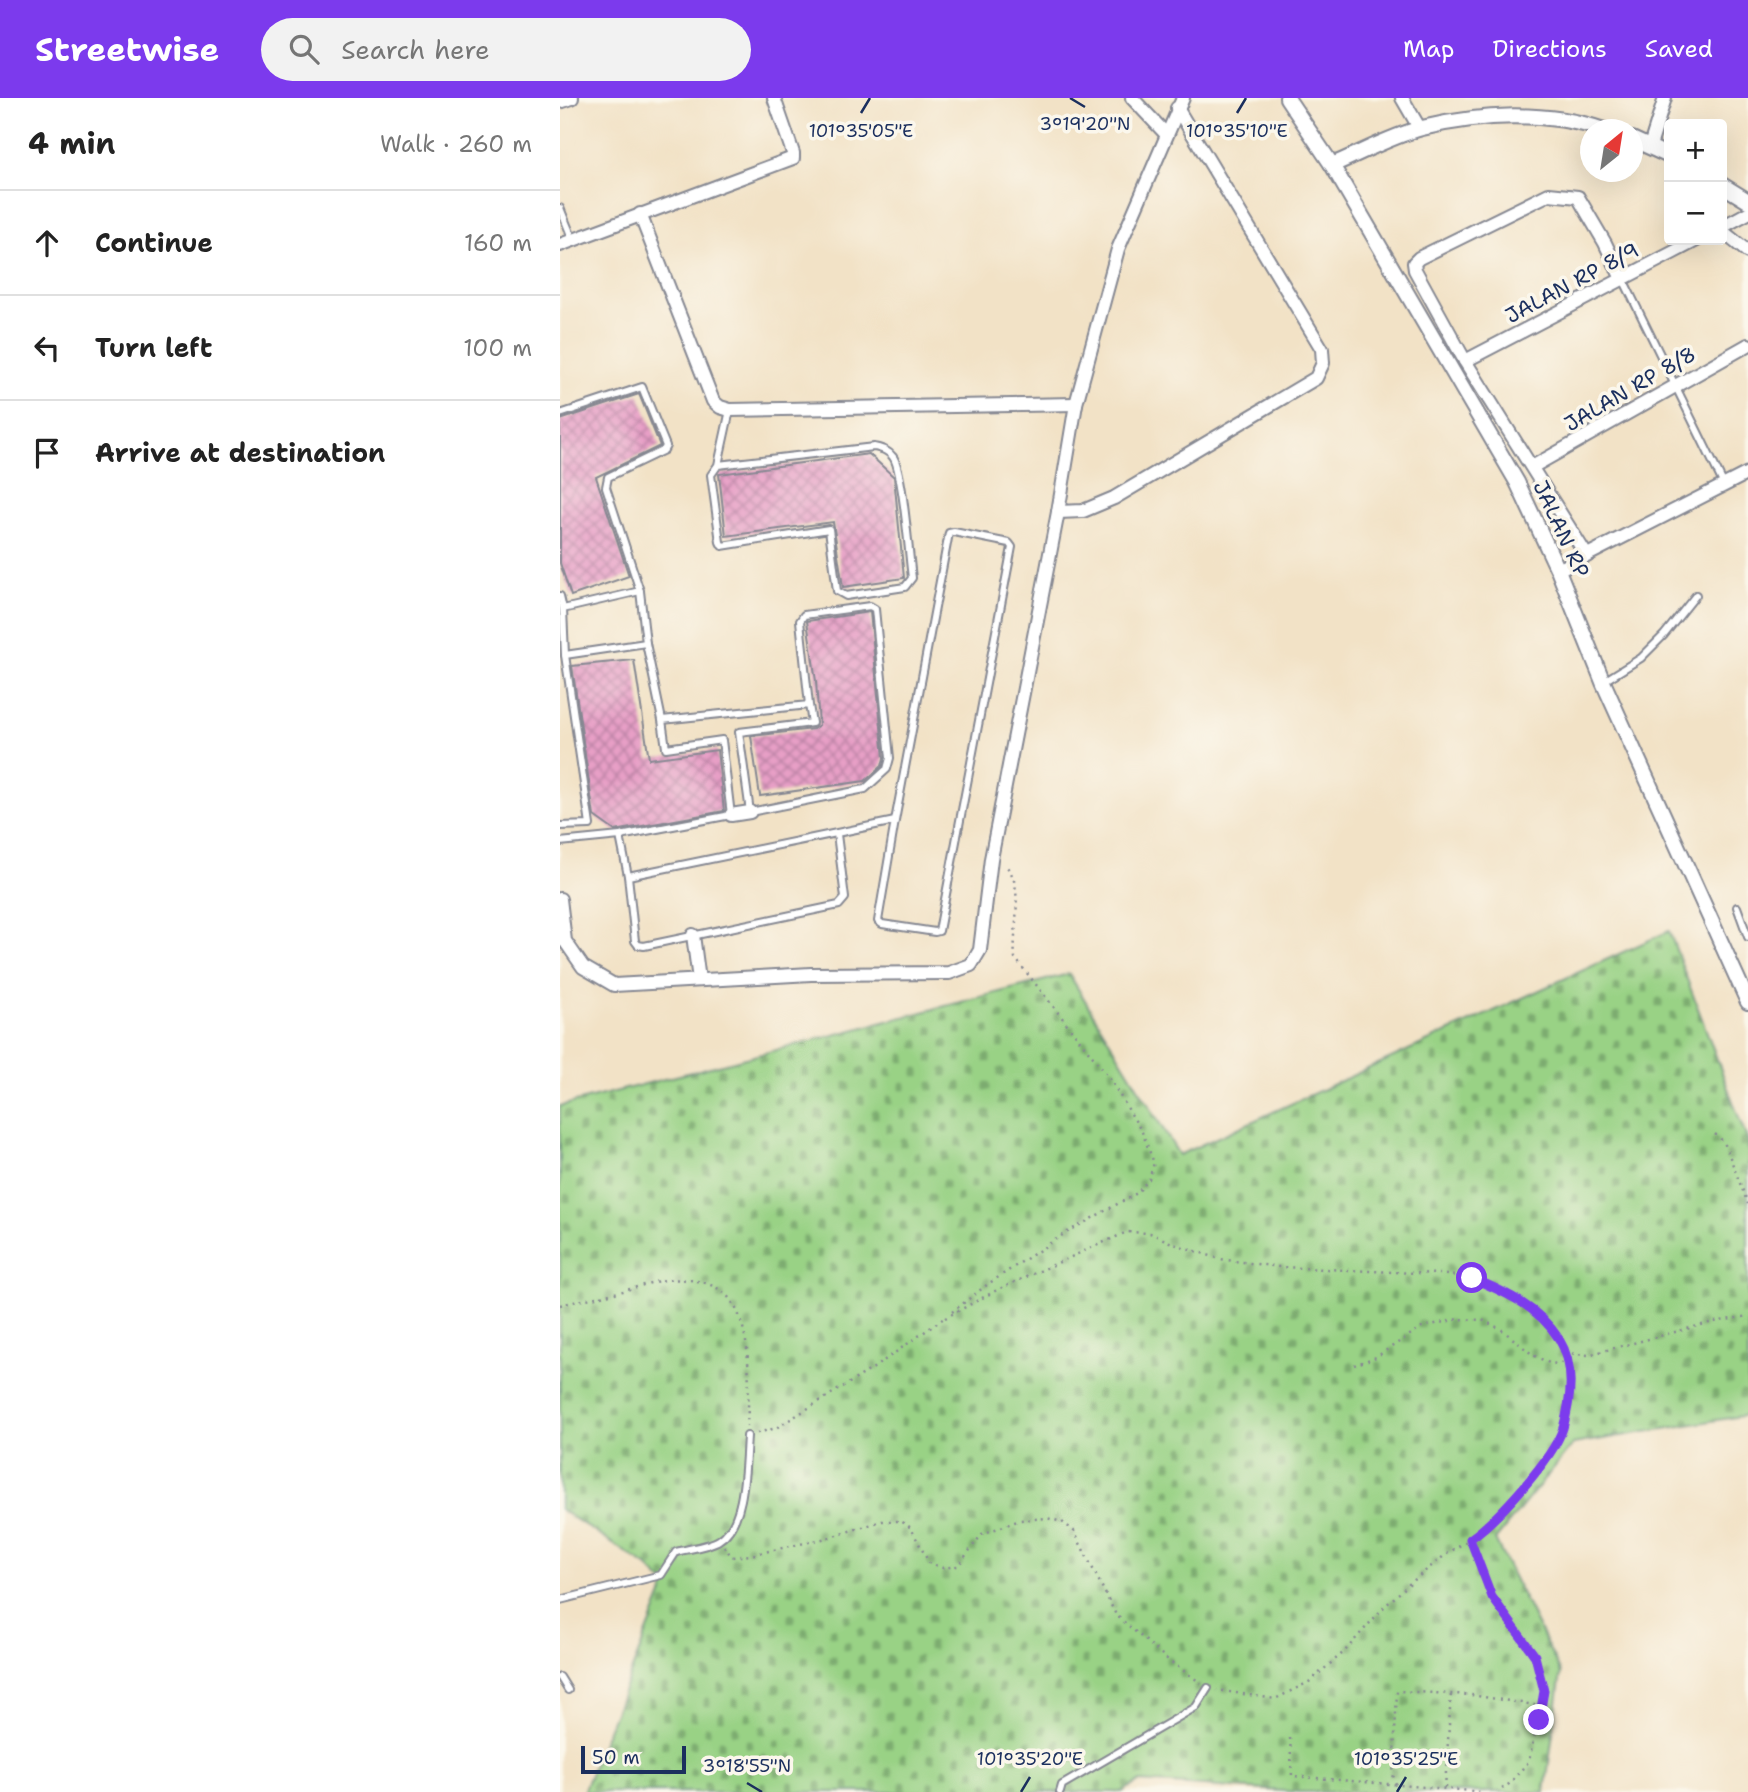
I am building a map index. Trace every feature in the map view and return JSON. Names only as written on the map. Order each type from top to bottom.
[{"type":"street","points":[[560,102],[572,98]]},
{"type":"street","points":[[560,245],[793,158],[774,98]]},
{"type":"street","points":[[1132,98],[1166,134]]},
{"type":"street","name":"JALAN RP","points":[[1287,98],[1332,165],[1517,482],[1558,570],[1603,682],[1744,982],[1748,1002]]},
{"type":"street","points":[[1402,98],[1420,129]]},
{"type":"street","points":[[1650,146],[1665,98]]},
{"type":"street","points":[[560,900],[565,942],[583,967],[614,985],[811,974],[949,973],[971,965],[980,950],[991,859],[1058,512],[1076,404],[1118,250],[1180,103]]},
{"type":"street","points":[[1058,512],[1083,511],[1114,498],[1316,377],[1323,363],[1322,349],[1180,103]]},
{"type":"street","points":[[1332,165],[1420,129],[1495,115],[1580,122]]},
{"type":"street","points":[[1643,143],[1664,153]]},
{"type":"street","points":[[1727,188],[1748,201]]},
{"type":"street","points":[[1587,556],[1465,361],[1415,270],[1414,263],[1419,258],[1549,194],[1562,194],[1577,197],[1605,243],[1622,279]]},
{"type":"street","points":[[1727,226],[1748,213]]},
{"type":"street","points":[[640,214],[713,401],[720,407],[730,410],[1076,404]]},
{"type":"street","points":[[1727,233],[1748,252]]},
{"type":"street","name":"JALAN RP 8/9","points":[[1465,361],[1687,245]]},
{"type":"street","name":"JALAN RP 8/8","points":[[1532,467],[1748,345]]},
{"type":"street","points":[[1558,570],[1748,473]]},
{"type":"street","points":[[731,815],[750,812]]},
{"type":"street","points":[[693,935],[699,980]]},
{"type":"lane","points":[[560,208],[573,240]]},
{"type":"lane","points":[[1622,279],[1724,485]]},
{"type":"lane","points":[[560,414],[639,387],[643,390],[666,449],[608,477],[606,487],[640,591],[646,643],[666,748],[722,740],[731,815],[620,836],[560,842]]},
{"type":"lane","points":[[718,466],[874,447],[886,450],[895,458],[901,489],[912,578],[910,583],[905,587],[846,596],[840,594],[837,591],[829,529],[722,546],[711,475],[718,466],[730,410]]},
{"type":"lane","points":[[954,532],[1009,543],[1012,547],[939,930],[934,932],[881,924],[878,921],[895,821],[947,537],[954,532]]},
{"type":"lane","points":[[563,609],[640,591]]},
{"type":"lane","points":[[1603,682],[1640,658],[1664,635],[1696,595]]},
{"type":"lane","points":[[560,596],[565,655],[590,825],[560,826]]},
{"type":"lane","points":[[873,607],[890,758],[887,769],[865,789],[750,812],[739,732],[812,723],[801,618],[804,615],[873,607]]},
{"type":"lane","points":[[565,655],[646,643]]},
{"type":"lane","points":[[662,720],[809,705]]},
{"type":"lane","points":[[628,876],[895,821]]},
{"type":"lane","points":[[620,836],[628,876],[635,941],[638,945],[844,902],[837,834]]},
{"type":"lane","points":[[1737,907],[1748,937]]},
{"type":"lane","points":[[560,1600],[661,1576],[676,1552],[720,1540],[735,1521],[743,1494],[747,1436]]},
{"type":"lane","points":[[560,1677],[568,1689]]},
{"type":"lane","points":[[1060,1792],[1062,1785],[1083,1771],[1196,1707],[1208,1688]]},
{"type":"path","points":[[560,1305],[663,1280],[694,1280],[716,1286],[732,1301],[746,1345],[749,1371],[747,1436],[776,1428],[872,1369],[988,1284],[1063,1234],[1137,1193],[1149,1179],[1154,1163],[1142,1132],[1108,1076],[1015,958],[1013,939],[1017,897],[1014,878],[1007,866],[991,859]]},
{"type":"path","points":[[1715,1134],[1724,1142],[1748,1204]]},
{"type":"path","points":[[720,1540],[732,1557],[827,1538],[882,1521],[901,1521],[911,1528],[929,1563],[943,1568],[958,1566],[982,1534],[1020,1520],[1048,1518],[1062,1522],[1074,1531],[1116,1615],[1168,1660],[1208,1688],[1275,1699],[1309,1682],[1344,1652],[1384,1607],[1409,1584],[1470,1539],[1513,1499],[1539,1467],[1562,1430],[1570,1396],[1569,1362],[1559,1339],[1538,1314],[1509,1293],[1472,1278],[1439,1274],[1279,1267],[1220,1259],[1150,1233],[1128,1232],[1006,1286],[945,1318]]},
{"type":"path","points":[[1565,1353],[1588,1354],[1709,1323],[1748,1317]]},
{"type":"path","points":[[1354,1366],[1376,1357],[1422,1327],[1458,1319],[1482,1320],[1501,1329],[1533,1355],[1551,1364],[1569,1362]]},
{"type":"path","points":[[1470,1539],[1492,1597],[1535,1656],[1544,1691],[1529,1761],[1510,1784],[1498,1792]]},
{"type":"path","points":[[1395,1784],[1393,1775],[1397,1691],[1451,1694],[1541,1706]]},
{"type":"path","points":[[1444,1789],[1451,1694]]},
{"type":"path","points":[[1290,1738],[1292,1776],[1484,1792]]},
{"type":"green space","points":[[1669,931],[1748,1142],[1748,1415],[1573,1444],[1495,1540],[1561,1673],[1545,1792],[1300,1792],[1139,1782],[1122,1792],[583,1792],[666,1585],[648,1567],[560,1509],[560,1106],[1069,974],[1179,1155]]},
{"type":"building","points":[[639,394],[660,446],[596,477],[629,576],[571,596],[560,563],[560,420]]},
{"type":"building","points":[[869,454],[894,477],[904,578],[843,587],[833,522],[726,536],[719,474]]},
{"type":"building","points":[[870,612],[884,758],[882,766],[865,781],[760,796],[751,736],[813,729],[819,725],[807,621]]},
{"type":"building","points":[[634,660],[649,759],[717,750],[724,811],[615,831],[594,816],[572,666]]},
{"type":"route","points":[[1472,1278],[1509,1293],[1538,1314],[1559,1339],[1569,1362],[1570,1396],[1562,1430],[1539,1467],[1513,1499],[1470,1539],[1492,1597],[1535,1656],[1544,1691],[1539,1720]]}]
